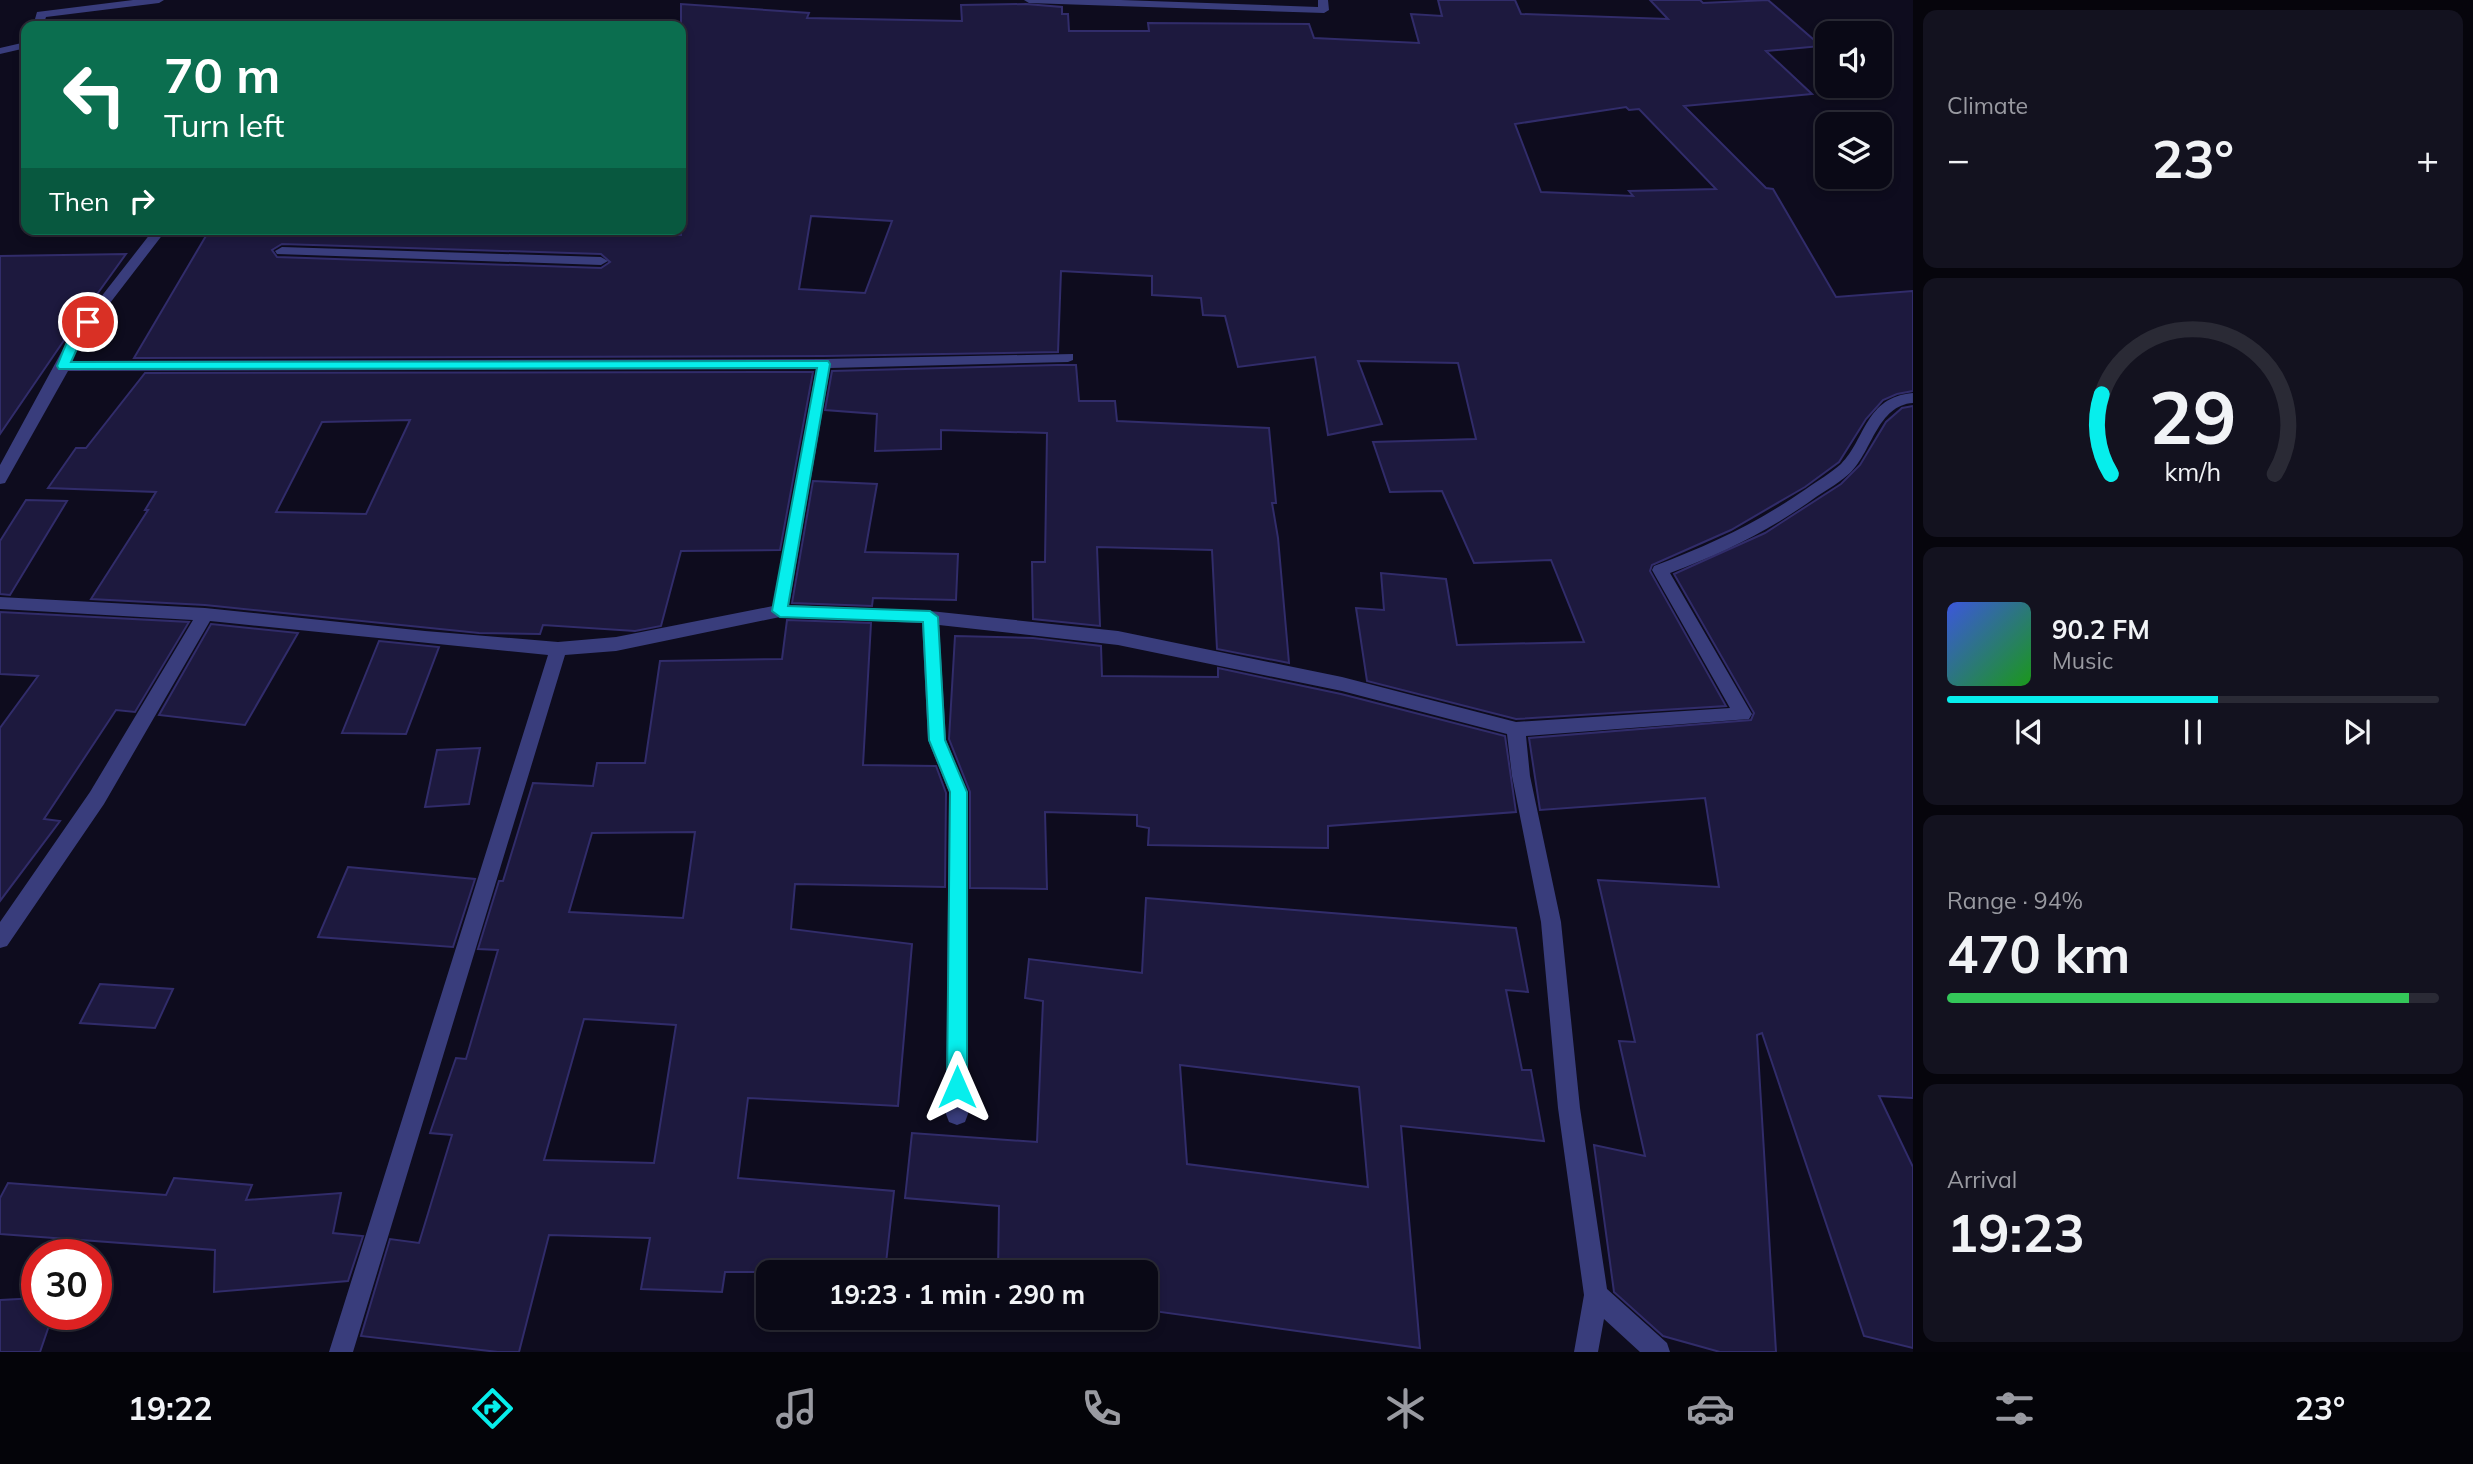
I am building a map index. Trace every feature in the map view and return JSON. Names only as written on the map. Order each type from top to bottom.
[{"type":"street","points":[[39,21],[41,14],[159,0]]},
{"type":"street","points":[[1029,0],[1324,10],[1323,0]]},
{"type":"street","points":[[0,51],[21,46]]},
{"type":"street","points":[[0,479],[63,366],[74,341],[156,235]]},
{"type":"street","points":[[282,251],[601,261]]},
{"type":"street","points":[[63,366],[824,364],[1068,357]]},
{"type":"street","points":[[780,611],[824,364]]},
{"type":"street","points":[[0,603],[205,614],[425,638],[558,649],[616,644],[780,611],[930,617],[1118,638],[1342,684],[1516,729],[1743,714],[1660,570],[1722,547],[1774,519],[1847,467],[1872,424],[1899,400],[1913,398]]},
{"type":"street","points":[[0,939],[97,798],[205,614]]},
{"type":"street","points":[[930,617],[937,740],[958,792],[957,1114]]},
{"type":"street","points":[[341,1352],[558,649]]},
{"type":"street","points":[[1516,729],[1521,776],[1551,922],[1569,1108],[1595,1295],[1586,1352]]},
{"type":"street","points":[[1595,1295],[1658,1352]]},
{"type":"building","points":[[1438,0],[1515,0],[1521,14],[1668,19],[1650,0],[1700,0],[1703,3],[1768,0],[1815,41],[1815,47],[1766,51],[1812,94],[1684,106],[1766,188],[1773,189],[1836,297],[1913,291],[1913,391],[1883,400],[1866,419],[1839,462],[1805,487],[1731,530],[1652,565],[1650,571],[1726,706],[1516,719],[1367,681],[1356,608],[1384,610],[1381,573],[1446,579],[1457,645],[1584,642],[1551,560],[1474,563],[1442,491],[1390,492],[1373,442],[1476,439],[1458,363],[1358,361],[1382,424],[1328,435],[1315,357],[1238,367],[1225,316],[1203,315],[1201,298],[1152,295],[1152,276],[1061,271],[1058,352],[824,356],[134,358],[206,235],[686,235],[686,21],[681,21],[681,4],[809,13],[807,18],[962,21],[961,5],[1026,4],[1062,7],[1062,14],[1068,14],[1069,31],[1149,31],[1148,23],[1309,24],[1314,38],[1419,43],[1411,14],[1442,16]],"holes":[[[1626,107],[1629,110],[1639,109],[1716,189],[1629,191],[1633,196],[1541,192],[1515,124]],[[811,216],[892,221],[865,293],[799,289]],[[282,244],[601,254],[610,262],[601,268],[277,257],[272,250]]]},
{"type":"building","points":[[126,254],[67,336],[0,434],[0,256]]},
{"type":"building","points":[[1076,365],[1079,401],[1115,401],[1117,421],[1269,428],[1276,503],[1272,503],[1278,538],[1289,663],[1217,649],[1212,550],[1097,547],[1100,626],[1033,619],[1032,562],[1045,562],[1047,433],[941,430],[941,449],[875,451],[877,414],[825,410],[832,371]]},
{"type":"building","points":[[813,372],[780,550],[681,551],[661,626],[635,631],[543,625],[540,634],[479,633],[205,605],[91,599],[148,510],[145,510],[156,492],[48,488],[76,448],[86,448],[145,373]],"holes":[[[410,420],[366,514],[276,512],[322,422]]]},
{"type":"building","points":[[1913,406],[1913,1098],[1879,1096],[1913,1167],[1913,1348],[1864,1336],[1762,1033],[1757,1035],[1776,1352],[1720,1352],[1663,1336],[1614,1292],[1594,1145],[1645,1156],[1619,1041],[1635,1042],[1598,880],[1719,887],[1705,798],[1540,810],[1529,738],[1751,720],[1754,713],[1674,574],[1765,533],[1841,484],[1860,465],[1886,422],[1902,408]]},
{"type":"building","points":[[813,481],[877,484],[865,552],[958,554],[956,600],[873,598],[872,606],[792,603]]},
{"type":"building","points":[[26,500],[67,501],[10,595],[0,594],[0,541]]},
{"type":"building","points":[[0,612],[189,622],[135,712],[116,710],[44,819],[60,821],[0,901],[0,728],[38,676],[0,674]]},
{"type":"building","points":[[787,620],[871,623],[863,765],[936,766],[946,793],[945,887],[795,884],[791,929],[912,944],[898,1106],[748,1098],[738,1178],[894,1191],[886,1260],[756,1260],[756,1272],[725,1272],[722,1292],[641,1289],[650,1238],[549,1235],[519,1352],[498,1352],[361,1336],[390,1239],[419,1243],[452,1135],[430,1133],[456,1058],[466,1059],[498,950],[478,949],[499,881],[503,881],[533,783],[593,786],[597,763],[645,763],[660,661],[782,659]],"holes":[[[695,832],[683,918],[569,912],[592,833]],[[584,1019],[676,1025],[654,1163],[544,1160]]]},
{"type":"building","points":[[211,624],[298,633],[245,725],[159,715]]},
{"type":"building","points":[[955,636],[1033,638],[1101,646],[1102,676],[1218,677],[1218,668],[1341,694],[1505,736],[1516,812],[1328,826],[1328,848],[1148,845],[1149,828],[1137,826],[1137,815],[1045,812],[1047,889],[970,888],[970,792],[949,739]]},
{"type":"building","points":[[379,641],[439,647],[406,734],[342,733]]},
{"type":"building","points":[[480,748],[469,804],[425,807],[437,750]]},
{"type":"building","points":[[348,867],[475,879],[453,947],[318,937]]},
{"type":"building","points":[[1146,898],[1516,928],[1528,992],[1506,990],[1522,1070],[1531,1070],[1544,1141],[1401,1126],[1420,1348],[1158,1312],[1158,1260],[998,1260],[999,1206],[905,1198],[912,1133],[1037,1142],[1043,1001],[1025,998],[1029,959],[1142,973]],"holes":[[[1180,1065],[1359,1087],[1368,1187],[1187,1164]]]},
{"type":"building","points":[[100,984],[173,989],[155,1028],[80,1023]]},
{"type":"building","points":[[174,1178],[252,1185],[246,1200],[341,1193],[333,1233],[363,1236],[348,1281],[214,1292],[215,1250],[112,1242],[112,1239],[0,1234],[0,1198],[8,1183],[166,1195]]},
{"type":"building","points":[[21,1299],[21,1330],[48,1330],[40,1352],[0,1352],[0,1300]]},
{"type":"route","points":[[88,322],[74,341],[63,366],[824,364],[780,611],[930,617],[937,740],[958,792],[957,1087]]}]
